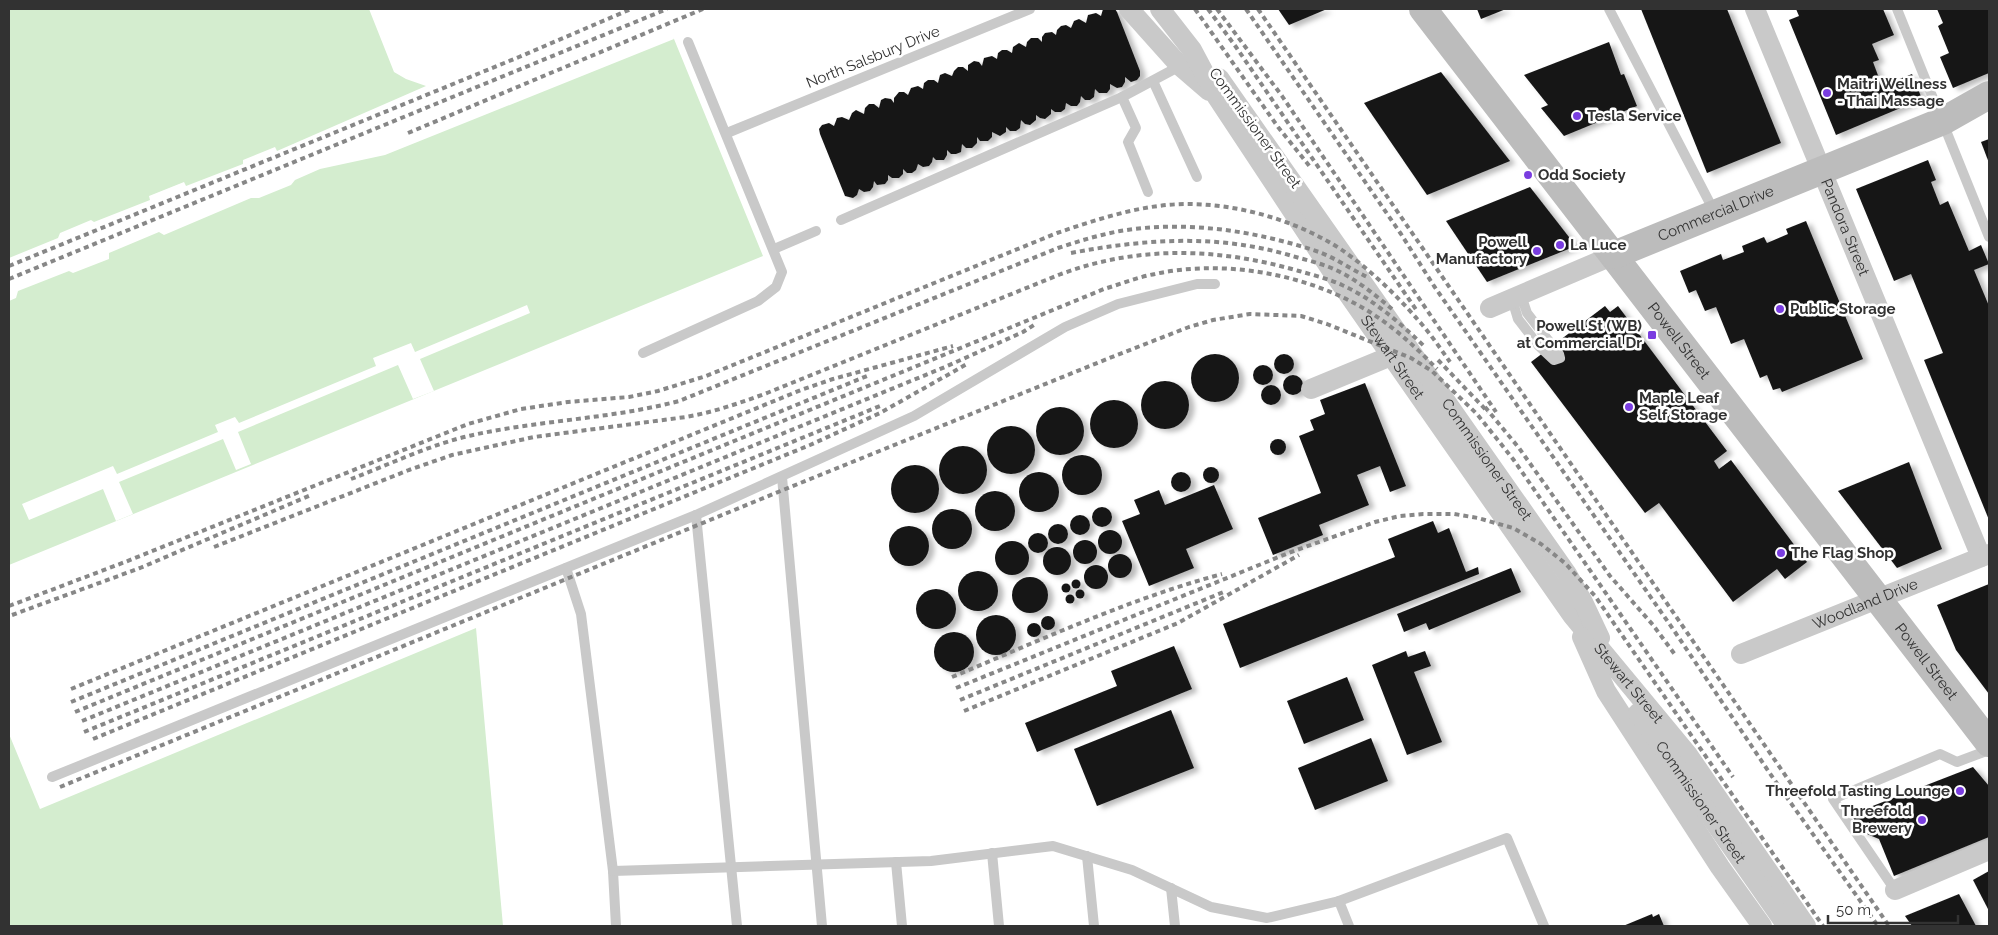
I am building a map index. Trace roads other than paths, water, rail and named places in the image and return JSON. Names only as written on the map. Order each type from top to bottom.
[{"type":"main road","name":"Powell Street","points":[[1423,9],[1989,743]]},
{"type":"main road","name":"Commercial Drive","points":[[1614,256],[1943,121],[1989,95]]},
{"type":"main road","name":"Commercial Drive","points":[[1943,121],[1989,111]]},
{"type":"street","name":"Stewart Street","points":[[1129,9],[1180,66],[1217,97]]},
{"type":"street","name":"Stewart Street","points":[[1161,9],[1192,50],[1217,97],[1391,356],[1572,615],[1688,755],[1806,926]]},
{"type":"street","name":"Commissioner Street","points":[[1161,9],[1199,50],[1240,105],[1567,574],[1583,602],[1628,700],[1786,926]]},
{"type":"street","name":"Pandora Street","points":[[1755,9],[1821,171],[1985,555]]},
{"type":"street","name":"Commercial Drive","points":[[1490,308],[1614,256]]},
{"type":"street","points":[[1311,389],[1391,356]]},
{"type":"street","name":"Woodland Drive","points":[[1741,654],[1985,555]]},
{"type":"street","name":"Stewart Street","points":[[1572,615],[1606,691],[1720,867],[1762,926]]},
{"type":"street","points":[[1895,890],[1989,850]]},
{"type":"lane","name":"North Salsbury Drive","points":[[727,133],[1030,9]]},
{"type":"lane","points":[[1609,9],[1715,214]]},
{"type":"lane","points":[[1897,9],[1989,237]]},
{"type":"lane","points":[[643,353],[758,301],[776,287],[782,272],[727,133],[688,42]]},
{"type":"lane","points":[[841,220],[1122,97],[1180,66]]},
{"type":"lane","points":[[1152,81],[1197,177]]},
{"type":"lane","points":[[1122,97],[1136,128],[1128,142],[1148,192]]},
{"type":"lane","points":[[774,249],[816,232]]},
{"type":"lane","points":[[52,777],[696,515],[782,477],[914,416],[1065,327],[1118,304],[1197,284],[1215,284]]},
{"type":"lane","points":[[1517,297],[1560,358],[1554,360],[1518,319],[1517,297]]},
{"type":"lane","points":[[782,477],[822,926]]},
{"type":"lane","points":[[696,515],[737,926]]},
{"type":"lane","points":[[566,568],[581,614],[613,871],[616,926]]},
{"type":"lane","points":[[1895,890],[1833,799],[1940,754],[1957,762],[1989,750]]},
{"type":"lane","points":[[613,871],[931,861],[1053,846],[1132,870],[1211,907],[1267,918],[1339,901],[1506,838],[1544,926]]},
{"type":"lane","points":[[992,853],[998,926]]},
{"type":"lane","points":[[1087,856],[1094,926]]},
{"type":"lane","points":[[896,862],[902,926]]},
{"type":"lane","points":[[1172,888],[1175,926]]},
{"type":"lane","points":[[1339,901],[1349,926]]},
{"type":"railway","points":[[9,266],[519,57],[631,9]]},
{"type":"railway","points":[[9,279],[667,9]]},
{"type":"railway","points":[[408,133],[703,9]]},
{"type":"railway","points":[[1195,9],[1278,127],[1311,168]]},
{"type":"railway","points":[[1208,9],[1417,311]]},
{"type":"railway","points":[[1217,9],[1282,96],[1496,412]]},
{"type":"railway","points":[[1246,9],[1401,234],[1434,286],[1675,632],[1771,775],[1878,926]]},
{"type":"railway","points":[[1258,9],[1889,926]]},
{"type":"railway","points":[[9,606],[125,562],[468,424],[521,409],[568,402],[629,397],[658,391],[706,376],[1057,233],[1137,209],[1187,204],[1224,207],[1278,219],[1313,233],[1352,257],[1388,288],[1422,325],[1450,362]]},
{"type":"railway","points":[[351,479],[427,449],[473,435],[628,412],[679,401],[1058,248],[1120,231],[1145,228],[1196,227],[1246,233],[1319,252],[1367,277]]},
{"type":"railway","points":[[1071,253],[1126,244],[1180,241],[1207,241],[1262,248],[1314,262],[1338,271],[1362,285],[1392,309]]},
{"type":"railway","points":[[214,547],[409,470],[452,455],[534,437],[686,417],[727,407],[767,393],[1061,274],[1120,258],[1150,254],[1209,254],[1269,263],[1315,276],[1342,285],[1375,304],[1424,346]]},
{"type":"railway","points":[[75,712],[1104,289],[1149,275],[1205,268],[1231,269],[1257,272],[1307,283],[1354,303],[1388,324],[1437,369]]},
{"type":"railway","points":[[60,787],[1117,355],[1189,327],[1213,320],[1250,314],[1301,316],[1327,324],[1411,358],[1432,371],[1477,414],[1513,459],[1733,777]]},
{"type":"railway","points":[[82,721],[945,367],[1023,332],[1037,323]]},
{"type":"railway","points":[[71,689],[801,390],[833,379],[953,346]]},
{"type":"railway","points":[[1438,360],[1488,412]]},
{"type":"railway","points":[[93,739],[810,445],[880,413],[967,364]]},
{"type":"railway","points":[[71,702],[867,376]]},
{"type":"railway","points":[[84,732],[880,406]]},
{"type":"railway","points":[[1485,407],[1519,448],[1610,576],[1653,625],[1676,656]]},
{"type":"railway","points":[[12,615],[140,568],[311,495]]},
{"type":"railway","points":[[956,688],[1291,552],[1375,522],[1400,516],[1423,514],[1454,514],[1478,518],[1513,528],[1541,544],[1566,564],[1595,596],[1823,926]]},
{"type":"railway","points":[[964,711],[1178,623],[1299,555]]},
{"type":"railway","points":[[952,677],[1153,595],[1222,574]]},
{"type":"railway","points":[[960,700],[1226,591]]},
{"type":"place","name":"Maitri Wellness - Thai Massage","points":[[1827,93]]},
{"type":"place","name":"Tesla Service","points":[[1577,116]]},
{"type":"place","name":"Odd Society","points":[[1528,175]]},
{"type":"place","name":"La Luce","points":[[1560,245]]},
{"type":"place","name":"Powell Manufactory","points":[[1537,251]]},
{"type":"place","name":"Public Storage","points":[[1780,309]]},
{"type":"place","name":"Powell St (WB) at Commercial Dr","points":[[1652,335]]},
{"type":"place","name":"Maple Leaf Self Storage","points":[[1629,407]]},
{"type":"place","name":"The Flag Shop","points":[[1781,553]]},
{"type":"place","name":"Threefold Tasting Lounge","points":[[1960,791]]},
{"type":"place","name":"Threefold Brewery","points":[[1922,820]]}]
